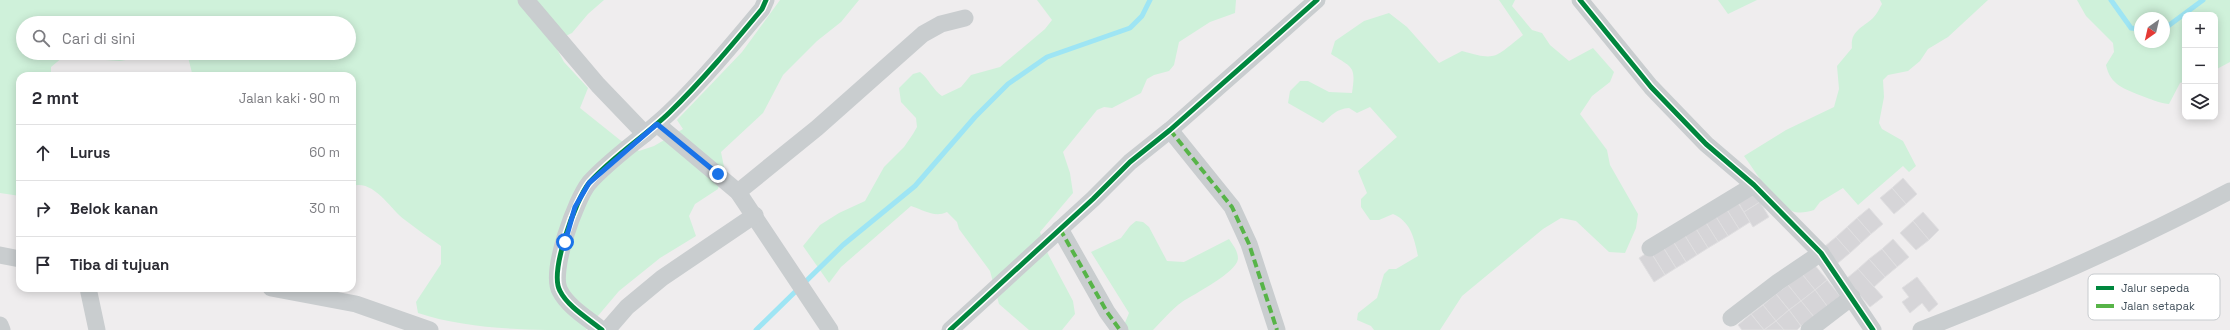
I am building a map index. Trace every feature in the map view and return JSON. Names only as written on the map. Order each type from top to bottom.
[{"type":"street","points":[[526,0],[598,85],[651,129],[738,192],[755,215],[790,273],[830,330]]},
{"type":"street","points":[[602,330],[568,302],[559,291],[557,283],[558,266],[575,207],[589,183],[651,129],[720,59],[762,9],[766,0]]},
{"type":"street","points":[[950,330],[1060,229],[1130,162],[1170,130],[1317,0]]},
{"type":"street","points":[[1580,0],[1651,87],[1706,144],[1754,185],[1821,253],[1852,297],[1872,330]]},
{"type":"street","points":[[738,192],[817,128],[922,34],[941,24],[965,18]]},
{"type":"street","points":[[1170,130],[1232,207],[1249,244],[1277,330]]},
{"type":"street","points":[[1650,248],[1754,185]]},
{"type":"street","points":[[1921,330],[2021,291],[2160,228],[2230,192]]},
{"type":"street","points":[[607,330],[627,307],[662,278],[755,215]]},
{"type":"street","points":[[1060,229],[1107,312],[1120,330]]},
{"type":"street","points":[[1731,318],[1778,282],[1821,253]]},
{"type":"street","points":[[0,255],[16,258]]},
{"type":"street","points":[[89,292],[97,330]]},
{"type":"street","points":[[292,292],[356,304],[430,330]]},
{"type":"street","points":[[1809,330],[1852,297]]},
{"type":"street","points":[[0,325],[2,330]]},
{"type":"green space","points":[[0,0],[604,0],[588,14],[572,33],[553,42],[564,62],[588,88],[580,108],[620,140],[639,151],[654,146],[683,129],[677,120],[742,52],[780,0],[859,0],[841,22],[817,41],[783,75],[763,113],[721,152],[724,167],[718,189],[695,204],[689,216],[696,236],[660,258],[619,291],[586,330],[543,330],[479,326],[438,319],[418,313],[416,302],[441,264],[441,246],[405,220],[374,191],[367,187],[356,186],[356,72],[192,72],[189,60],[356,60],[356,16],[16,16],[16,60],[59,60],[51,67],[51,72],[16,72],[16,195],[0,193]]},
{"type":"green space","points":[[1037,0],[1236,0],[1235,13],[1210,22],[1179,42],[1174,65],[1169,71],[1154,75],[1147,79],[1141,93],[1112,108],[1104,107],[1097,110],[1063,152],[1070,173],[1073,193],[1040,232],[1048,254],[1073,301],[1075,314],[1062,330],[1029,330],[999,304],[990,271],[959,229],[957,222],[947,212],[942,214],[933,214],[911,206],[841,267],[829,283],[803,246],[820,225],[839,213],[865,201],[884,167],[904,147],[913,134],[917,127],[916,118],[901,102],[899,88],[913,74],[920,72],[942,96],[961,87],[971,75],[1000,67],[1045,29],[1052,20]]},
{"type":"green space","points":[[1499,0],[1515,0],[1512,6],[1532,30],[1542,33],[1550,45],[1569,61],[1593,48],[1614,72],[1610,82],[1592,96],[1580,114],[1607,150],[1610,165],[1638,214],[1636,228],[1625,253],[1609,252],[1576,221],[1561,218],[1543,229],[1462,296],[1440,330],[1374,330],[1371,326],[1357,320],[1358,313],[1377,298],[1384,274],[1389,269],[1396,269],[1418,256],[1411,231],[1404,221],[1393,214],[1379,220],[1370,220],[1361,207],[1361,199],[1367,193],[1358,171],[1397,137],[1370,107],[1357,113],[1349,108],[1341,110],[1334,113],[1323,123],[1288,103],[1290,91],[1300,81],[1308,81],[1329,92],[1352,93],[1354,77],[1353,72],[1348,65],[1331,54],[1335,41],[1364,21],[1389,13],[1407,27],[1439,63],[1462,51],[1482,56],[1500,53],[1523,35]]},
{"type":"green space","points":[[1718,0],[1757,0],[1728,14]]},
{"type":"green space","points":[[1880,0],[1988,0],[1948,37],[1928,49],[1920,61],[1908,71],[1888,75],[1883,80],[1884,97],[1879,123],[1882,129],[1903,141],[1916,166],[1909,172],[1903,166],[1858,205],[1843,188],[1820,202],[1814,210],[1800,213],[1792,211],[1779,202],[1772,194],[1744,156],[1786,130],[1834,107],[1839,89],[1837,66],[1852,48],[1853,38],[1858,30],[1877,13],[1882,4]]},
{"type":"green space","points":[[2077,0],[2230,0],[2230,62],[2218,68],[2218,12],[2182,12],[2182,82],[2180,83],[2169,104],[2158,102],[2142,96],[2115,82],[2108,72],[2106,65],[2114,52],[2113,43],[2086,16]]},
{"type":"green space","points":[[1136,221],[1143,222],[1149,227],[1167,261],[1184,262],[1229,239],[1238,256],[1236,265],[1223,277],[1178,305],[1153,330],[1122,330],[1129,313],[1091,252],[1121,238]]},
{"type":"building","points":[[1903,178],[1917,194],[1906,204],[1892,188]]},
{"type":"building","points":[[1892,188],[1906,204],[1894,214],[1880,198]]},
{"type":"building","points":[[1752,190],[1760,202],[1744,212],[1737,200]]},
{"type":"building","points":[[1735,198],[1750,222],[1739,229],[1724,205]]},
{"type":"building","points":[[1760,202],[1769,217],[1753,227],[1744,212]]},
{"type":"building","points":[[1724,205],[1739,229],[1728,236],[1713,212]]},
{"type":"building","points":[[1869,208],[1883,224],[1871,234],[1857,218]]},
{"type":"building","points":[[1713,212],[1728,236],[1718,242],[1703,218]]},
{"type":"building","points":[[1923,212],[1939,230],[1929,240],[1913,221]]},
{"type":"building","points":[[1703,218],[1718,242],[1708,248],[1693,224]]},
{"type":"building","points":[[1857,218],[1871,234],[1861,243],[1847,227]]},
{"type":"building","points":[[1913,221],[1929,240],[1916,250],[1900,233]]},
{"type":"building","points":[[1693,224],[1708,248],[1697,255],[1682,231]]},
{"type":"building","points":[[1847,227],[1861,243],[1850,253],[1836,237]]},
{"type":"building","points":[[1682,231],[1697,255],[1686,262],[1671,238]]},
{"type":"building","points":[[1836,237],[1850,253],[1838,263],[1824,247]]},
{"type":"building","points":[[1671,238],[1686,262],[1676,268],[1661,244]]},
{"type":"building","points":[[1893,239],[1909,257],[1897,267],[1882,249]]},
{"type":"building","points":[[1661,244],[1676,268],[1665,275],[1650,251]]},
{"type":"building","points":[[1882,249],[1897,267],[1885,277],[1869,259]]},
{"type":"building","points":[[1650,251],[1665,275],[1654,282],[1639,258]]},
{"type":"building","points":[[1869,259],[1885,277],[1874,287],[1858,269]]},
{"type":"building","points":[[1814,264],[1827,280],[1815,290],[1802,274]]},
{"type":"building","points":[[1858,269],[1883,297],[1870,307],[1846,279]]},
{"type":"building","points":[[1802,274],[1815,290],[1801,301],[1788,285]]},
{"type":"building","points":[[1917,277],[1938,304],[1929,312],[1922,303],[1910,313],[1902,302],[1909,297],[1902,288]]},
{"type":"building","points":[[1827,280],[1840,296],[1827,306],[1815,290]]},
{"type":"building","points":[[1788,285],[1801,301],[1789,310],[1776,294]]},
{"type":"building","points":[[1815,290],[1827,306],[1814,317],[1801,301]]},
{"type":"building","points":[[1776,294],[1789,310],[1776,321],[1763,305]]},
{"type":"building","points":[[1801,301],[1814,317],[1801,326],[1789,310]]},
{"type":"building","points":[[1763,305],[1776,321],[1764,330],[1751,314]]},
{"type":"building","points":[[1789,310],[1801,326],[1797,330],[1784,330],[1776,321]]},
{"type":"building","points":[[1751,314],[1764,330],[1742,330],[1738,325]]},
{"type":"building","points":[[1776,321],[1784,330],[1764,330]]},
{"type":"waterway","points":[[756,330],[843,245],[915,186],[975,117],[1008,84],[1047,57],[1130,28],[1142,16],[1150,0]]},
{"type":"waterway","points":[[2111,0],[2131,28],[2134,28]]},
{"type":"waterway","points":[[2170,25],[2203,0]]},
{"type":"marked path","points":[[1170,130],[1232,207],[1249,244],[1277,330]]},
{"type":"marked path","points":[[1060,229],[1107,312],[1120,330]]},
{"type":"cycle path","points":[[602,330],[568,302],[560,291],[558,282],[558,268],[561,253],[577,204],[589,183],[618,156],[669,113],[693,88],[762,9],[766,0]]},
{"type":"cycle path","points":[[950,330],[1093,199],[1130,162],[1170,130],[1317,0]]},
{"type":"cycle path","points":[[1580,0],[1651,87],[1706,144],[1754,185],[1821,253],[1873,330]]},
{"type":"route","points":[[565,242],[575,207],[589,183],[657,124],[718,174]]}]
